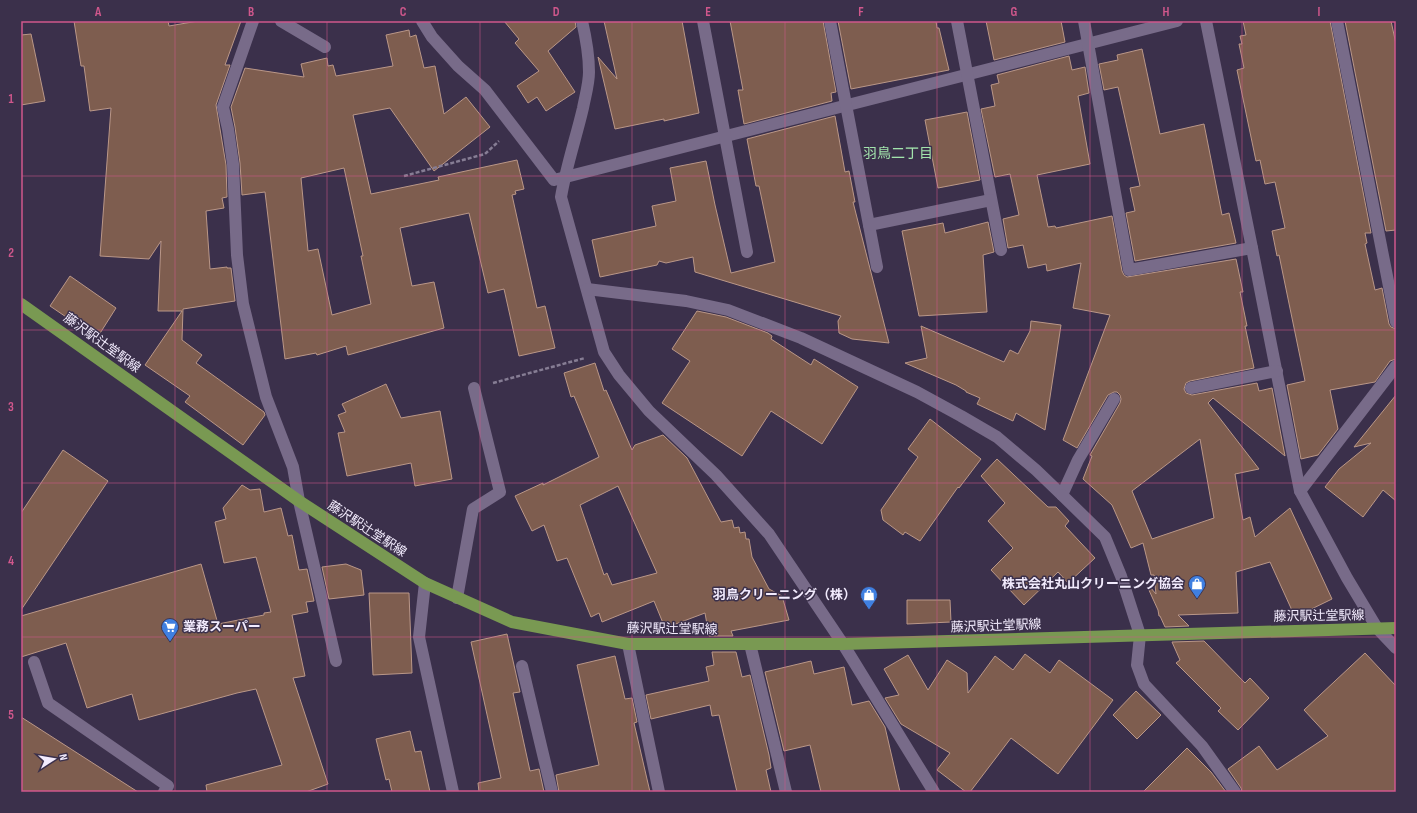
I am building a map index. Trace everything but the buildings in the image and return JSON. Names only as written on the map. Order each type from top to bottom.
[{"type":"main road","name":"藤沢駅辻堂駅線","points":[[21,304],[299,501],[425,583],[512,622],[628,644],[843,644],[1396,628]]},
{"type":"street","points":[[253,21],[223,107],[228,129],[232,164],[236,255],[243,304],[266,397],[293,467],[299,501],[336,661]]},
{"type":"street","points":[[280,21],[325,47]]},
{"type":"street","points":[[422,21],[432,38],[458,66],[485,90],[554,180],[1177,21]]},
{"type":"street","points":[[582,21],[587,43],[589,74],[577,133],[565,176],[561,197],[604,352],[619,375],[649,411],[716,474],[769,534],[843,644],[934,792]]},
{"type":"street","points":[[703,21],[747,252]]},
{"type":"street","points":[[830,21],[877,267]]},
{"type":"street","points":[[957,21],[1001,250]]},
{"type":"street","points":[[1084,21],[1130,270],[1252,248]]},
{"type":"street","points":[[1206,21],[1300,491],[1347,578],[1377,628],[1396,648]]},
{"type":"street","points":[[1337,21],[1396,322]]},
{"type":"street","points":[[869,224],[991,200]]},
{"type":"street","points":[[587,289],[686,301],[728,310],[800,338],[917,392],[997,437],[1036,470],[1105,537],[1121,576],[1140,635],[1137,665],[1144,684],[1202,746],[1235,792]]},
{"type":"street","points":[[1300,491],[1396,366]]},
{"type":"street","points":[[1191,388],[1277,371]]},
{"type":"street","points":[[457,598],[473,509],[500,492],[474,388]]},
{"type":"street","points":[[1062,495],[1078,460],[1114,399]]},
{"type":"street","points":[[425,583],[419,637],[453,792]]},
{"type":"street","points":[[628,644],[659,792]]},
{"type":"street","points":[[750,644],[786,792]]},
{"type":"street","points":[[34,662],[48,703],[168,786],[164,792]]},
{"type":"street","points":[[522,666],[552,792]]},
{"type":"path","points":[[404,176],[485,154],[514,127]]},
{"type":"path","points":[[474,388],[559,366],[604,352]]},
{"type":"place","name":"株式会社丸山クリーニング協会","points":[[1197,599]]},
{"type":"place","name":"羽鳥クリーニング（株）","points":[[869,610]]},
{"type":"place","name":"業務スーパー","points":[[170,642]]},
{"type":"district","name":"羽鳥二丁目","points":[[898,153]]}]
